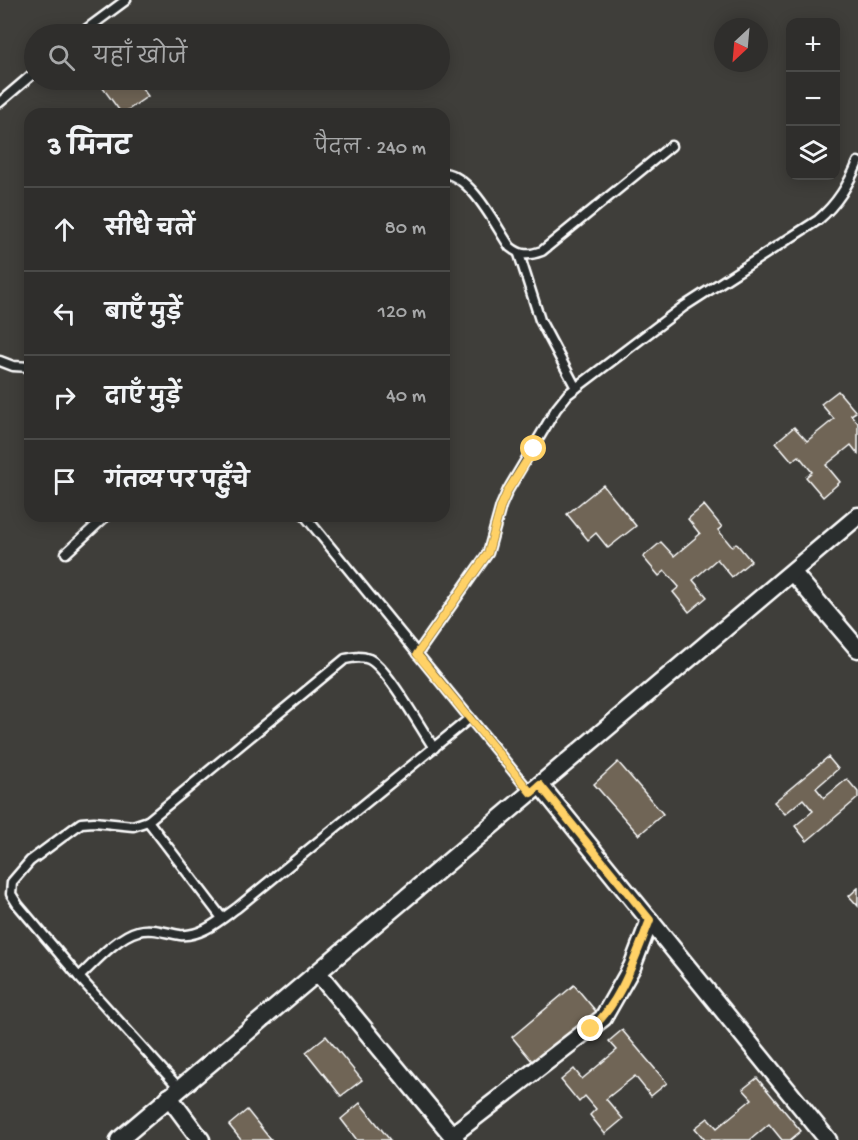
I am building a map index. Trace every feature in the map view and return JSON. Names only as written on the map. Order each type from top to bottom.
[{"type":"street","points":[[118,1140],[858,516]]},
{"type":"street","points":[[793,573],[858,649]]},
{"type":"street","points":[[536,789],[650,920],[828,1140]]},
{"type":"street","points":[[318,972],[454,1138],[603,1018],[632,967],[650,920]]},
{"type":"street","points":[[174,1093],[201,1140]]},
{"type":"lane","points":[[94,24],[126,0]]},
{"type":"lane","points":[[0,102],[24,82]]},
{"type":"lane","points":[[519,254],[529,255],[542,251],[671,146]]},
{"type":"lane","points":[[417,654],[488,553],[501,506],[508,490],[556,409],[568,394],[683,307],[818,220],[833,207],[858,162]]},
{"type":"lane","points":[[450,175],[461,179],[471,189],[510,246],[519,254],[540,320],[576,388]]},
{"type":"lane","points":[[0,361],[24,367]]},
{"type":"lane","points":[[66,554],[100,522]]},
{"type":"lane","points":[[310,522],[470,718],[536,789]]},
{"type":"lane","points":[[174,1093],[18,905],[11,894],[12,882],[30,861],[81,823],[133,826],[148,821],[345,659],[358,657],[370,660],[383,671],[434,748]]},
{"type":"lane","points":[[79,977],[118,942],[137,931],[156,930],[181,935],[195,934],[222,918],[470,718]]},
{"type":"lane","points":[[148,821],[222,918]]},
{"type":"building","points":[[104,90],[144,90],[148,96],[131,108],[118,108]]},
{"type":"building","points":[[838,391],[856,412],[851,415],[858,423],[858,454],[851,445],[826,465],[840,482],[823,497],[806,477],[812,472],[799,456],[792,461],[776,442],[794,427],[807,441],[834,419],[821,404]]},
{"type":"building","points":[[603,485],[636,526],[608,548],[596,533],[588,540],[567,514]]},
{"type":"building","points":[[704,505],[722,527],[718,530],[732,547],[736,543],[751,561],[732,577],[717,559],[693,580],[707,597],[689,612],[673,592],[679,587],[665,571],[659,576],[643,557],[661,542],[674,556],[700,534],[688,519]]},
{"type":"building","points":[[828,757],[838,769],[816,788],[824,798],[847,779],[858,792],[858,798],[807,841],[795,826],[813,811],[803,799],[785,814],[774,802]]},
{"type":"building","points":[[618,762],[663,814],[639,835],[594,784]]},
{"type":"building","points":[[858,888],[858,906],[849,896]]},
{"type":"building","points":[[574,985],[599,1015],[537,1067],[512,1037]]},
{"type":"building","points":[[622,1030],[667,1083],[651,1096],[635,1076],[606,1099],[623,1119],[605,1134],[590,1115],[596,1109],[585,1096],[579,1102],[561,1080],[574,1069],[582,1079],[617,1050],[609,1041]]},
{"type":"building","points":[[326,1036],[362,1080],[341,1096],[306,1052]]},
{"type":"building","points":[[757,1078],[801,1131],[790,1140],[782,1140],[769,1124],[750,1140],[705,1140],[695,1128],[708,1118],[717,1128],[752,1099],[743,1089]]},
{"type":"building","points":[[360,1103],[390,1140],[357,1140],[341,1119]]},
{"type":"building","points":[[247,1110],[271,1140],[241,1140],[229,1125]]},
{"type":"route","points":[[534,449],[508,490],[501,506],[488,553],[417,654],[531,793],[540,785],[650,920],[632,967],[609,1010],[591,1029]]}]
